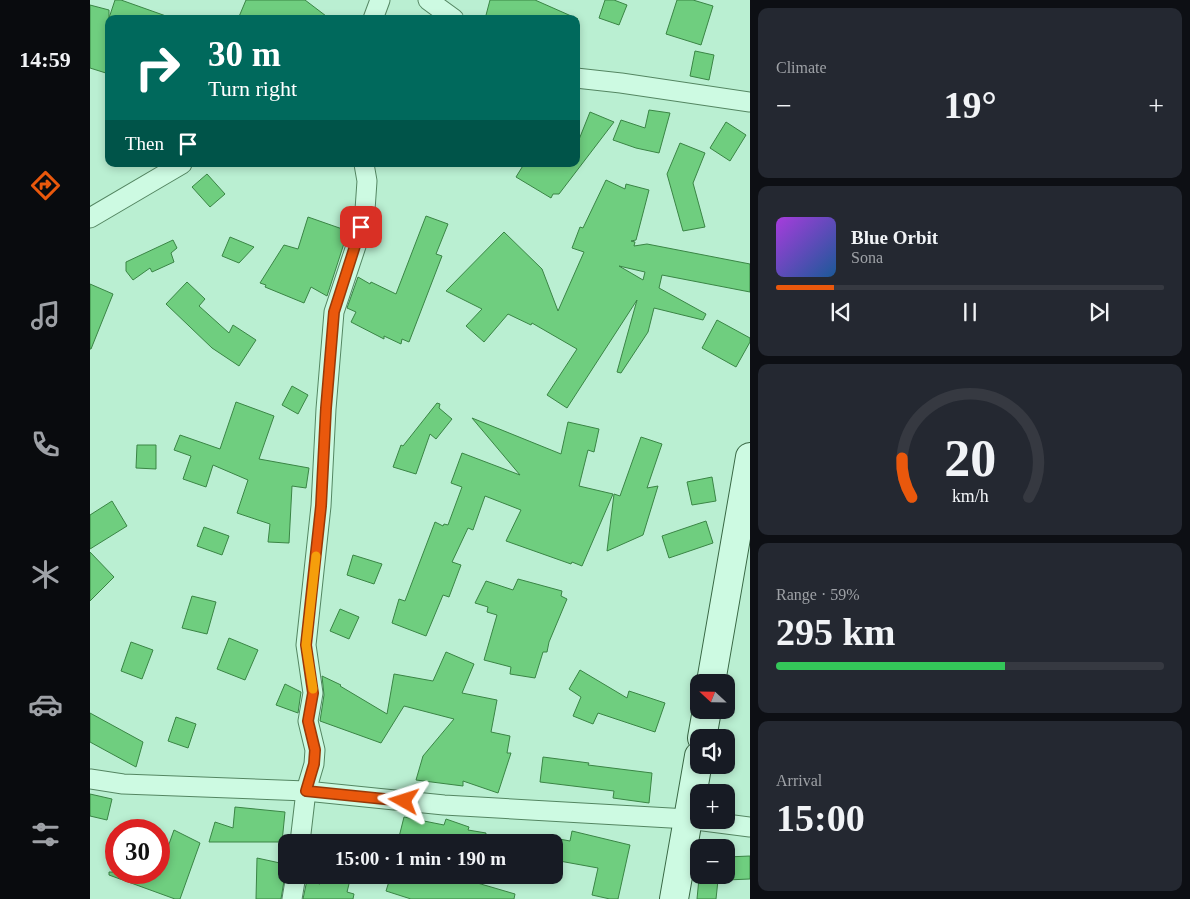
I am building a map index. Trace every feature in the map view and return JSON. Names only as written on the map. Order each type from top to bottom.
[{"type":"street","points":[[374,15],[380,0]]},
{"type":"street","points":[[428,0],[449,15]]},
{"type":"street","points":[[580,78],[750,102]]},
{"type":"street","points":[[90,218],[177,167]]},
{"type":"street","points":[[301,834],[306,791],[314,764],[315,750],[308,721],[313,693],[306,645],[321,506],[326,408],[334,312],[365,210],[367,180],[365,167]]},
{"type":"street","points":[[712,674],[750,457]]},
{"type":"street","points":[[674,899],[696,774]]},
{"type":"street","points":[[90,779],[123,784],[306,791],[444,805],[688,819],[750,827]]},
{"type":"street","points":[[292,899],[294,884]]},
{"type":"building","points":[[115,0],[121,0],[163,15],[110,15]]},
{"type":"building","points":[[246,0],[305,0],[325,15],[240,15]]},
{"type":"building","points":[[490,0],[535,0],[569,15],[486,15]]},
{"type":"building","points":[[605,0],[614,0],[627,5],[619,25],[599,18]]},
{"type":"building","points":[[677,0],[693,0],[713,6],[701,45],[666,34]]},
{"type":"building","points":[[90,5],[109,10],[109,15],[105,15],[105,73],[90,68]]},
{"type":"building","points":[[695,51],[714,55],[709,80],[690,76]]},
{"type":"building","points":[[649,110],[670,113],[659,153],[613,140],[621,120],[645,128]]},
{"type":"building","points":[[590,112],[614,122],[580,167],[580,137]]},
{"type":"building","points":[[726,122],[746,135],[730,161],[710,148]]},
{"type":"building","points":[[680,143],[705,153],[693,183],[705,227],[683,231],[667,174]]},
{"type":"building","points":[[522,167],[580,167],[559,194],[553,194],[551,198],[516,177]]},
{"type":"building","points":[[207,174],[225,194],[210,207],[192,187]]},
{"type":"building","points":[[606,180],[625,189],[626,184],[649,190],[636,240],[631,241],[635,242],[634,246],[647,244],[750,264],[750,292],[662,275],[659,288],[706,314],[703,320],[654,308],[648,332],[621,373],[617,372],[637,300],[567,408],[547,395],[577,349],[532,323],[531,325],[508,314],[484,342],[466,326],[482,309],[446,291],[504,232],[542,269],[558,311],[584,252],[572,248],[580,227],[583,228]],"holes":[[[619,266],[645,272],[643,280]]]},
{"type":"building","points":[[426,216],[448,224],[436,254],[442,256],[409,342],[402,339],[401,344],[384,336],[384,339],[351,322],[356,312],[347,308],[358,277],[396,294]]},
{"type":"building","points":[[308,217],[348,231],[327,296],[311,287],[304,303],[265,287],[266,285],[260,283],[284,245],[298,249]]},
{"type":"building","points":[[230,237],[254,247],[239,263],[222,256]]},
{"type":"building","points":[[173,240],[177,248],[171,253],[174,262],[152,272],[150,268],[133,280],[126,271],[126,262]]},
{"type":"building","points":[[187,282],[205,299],[199,306],[229,333],[233,325],[256,340],[239,366],[212,348],[166,304]]},
{"type":"building","points":[[90,284],[113,294],[91,349],[90,349]]},
{"type":"building","points":[[717,320],[750,338],[750,342],[736,367],[702,348]]},
{"type":"building","points":[[292,386],[308,395],[298,414],[282,405]]},
{"type":"building","points":[[236,402],[274,416],[259,459],[309,468],[306,488],[292,486],[289,543],[268,542],[270,524],[237,513],[248,480],[213,465],[206,487],[183,479],[191,456],[174,450],[180,435],[220,449]]},
{"type":"building","points":[[437,403],[440,404],[439,408],[452,419],[436,439],[430,434],[416,474],[393,467],[401,445],[403,446]]},
{"type":"building","points":[[472,418],[561,454],[568,422],[599,429],[594,452],[588,450],[579,486],[613,494],[582,566],[572,562],[571,564],[506,541],[521,510],[485,496],[473,530],[468,528],[452,562],[461,565],[449,597],[443,595],[426,636],[392,623],[399,599],[405,601],[435,522],[443,526],[444,524],[448,525],[462,487],[451,483],[462,453],[520,475]]},
{"type":"building","points":[[641,437],[662,444],[647,488],[658,486],[643,535],[607,551],[614,494],[620,496]]},
{"type":"building","points":[[137,445],[156,445],[156,469],[136,468]]},
{"type":"building","points":[[712,477],[716,501],[692,505],[687,482]]},
{"type":"building","points":[[112,501],[127,526],[90,549],[90,515]]},
{"type":"building","points":[[706,521],[713,543],[669,558],[662,536]]},
{"type":"building","points":[[204,527],[229,536],[222,555],[197,546]]},
{"type":"building","points":[[90,552],[114,577],[90,601]]},
{"type":"building","points":[[353,555],[382,564],[374,584],[347,575]]},
{"type":"building","points":[[518,579],[562,591],[561,596],[567,599],[549,642],[547,652],[543,652],[535,678],[510,674],[511,667],[484,660],[497,615],[487,612],[488,607],[475,603],[486,581],[513,590]]},
{"type":"building","points":[[192,596],[216,602],[207,634],[182,628]]},
{"type":"building","points":[[340,609],[359,617],[349,639],[330,631]]},
{"type":"building","points":[[229,638],[258,650],[245,680],[217,669]]},
{"type":"building","points":[[131,642],[153,650],[142,679],[121,671]]},
{"type":"building","points":[[446,652],[474,664],[462,693],[497,700],[491,732],[510,736],[507,753],[511,753],[498,793],[463,781],[463,786],[416,780],[423,756],[454,719],[404,706],[381,743],[320,721],[324,695],[322,676],[341,685],[387,714],[394,674],[433,681]]},
{"type":"building","points":[[580,670],[627,698],[629,691],[665,703],[655,732],[598,713],[593,724],[573,716],[581,697],[569,689]]},
{"type":"building","points":[[285,684],[301,692],[298,713],[276,705]]},
{"type":"building","points":[[90,713],[143,742],[136,767],[90,742]]},
{"type":"building","points":[[176,717],[196,724],[188,748],[168,741]]},
{"type":"building","points":[[543,757],[652,773],[649,803],[613,798],[614,791],[540,782]]},
{"type":"building","points":[[90,794],[112,799],[107,819],[90,816]]},
{"type":"building","points":[[235,807],[285,812],[283,834],[278,834],[278,842],[209,842],[215,822],[233,828]]},
{"type":"building","points":[[404,817],[444,825],[446,819],[469,827],[468,830],[486,833],[486,834],[400,834]]},
{"type":"building","points":[[174,830],[200,843],[180,899],[175,899],[134,884],[170,884],[170,841]]},
{"type":"building","points":[[572,831],[630,845],[618,899],[592,895],[598,868],[563,862],[563,840],[570,841]]},
{"type":"building","points":[[750,856],[750,879],[735,880],[735,857]]},
{"type":"building","points":[[257,858],[278,863],[278,884],[284,884],[281,899],[256,899]]},
{"type":"building","points":[[306,884],[349,884],[347,892],[354,894],[353,899],[303,899]]},
{"type":"building","points":[[388,884],[481,884],[515,894],[514,899],[411,899],[386,891]]},
{"type":"building","points":[[698,884],[718,884],[716,899],[697,899]]},
{"type":"slow traffic","points":[[313,689],[306,645],[316,556]]},
{"type":"route","points":[[361,227],[334,312],[326,408],[321,506],[306,645],[313,693],[308,721],[315,750],[314,764],[306,791],[404,801]]}]
